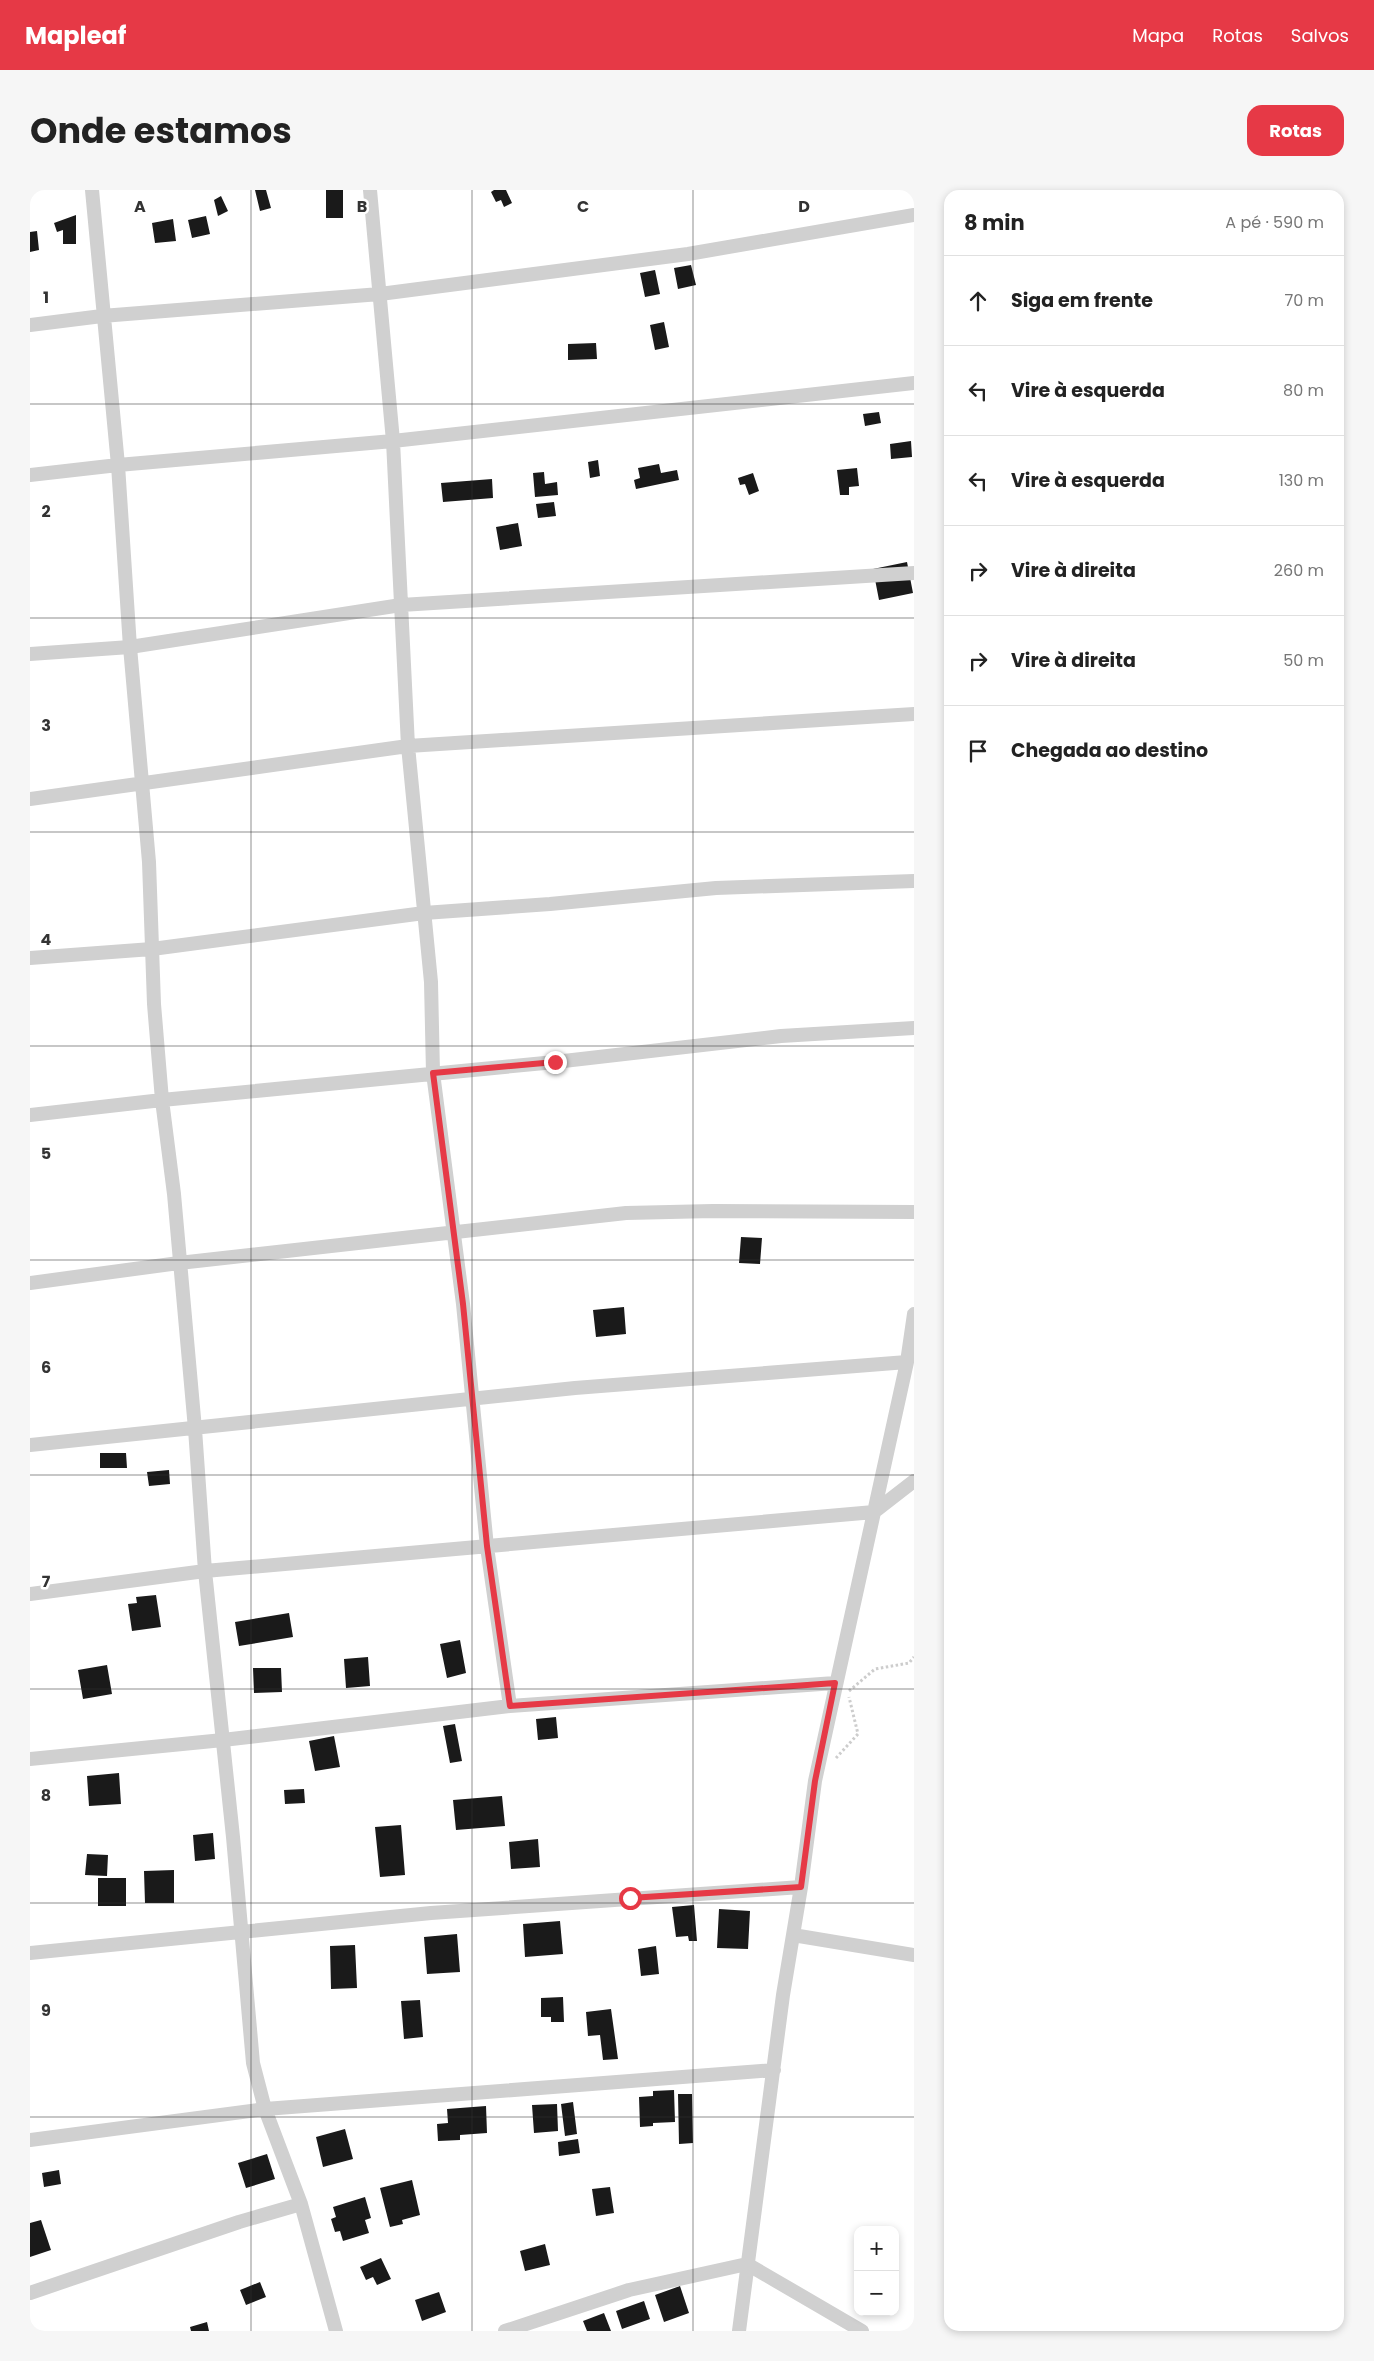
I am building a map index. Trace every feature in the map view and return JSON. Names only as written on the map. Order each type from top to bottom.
[{"type":"street","points":[[92,190],[102,316],[118,465],[130,647],[148,862],[154,1004],[162,1100],[174,1194],[195,1429],[205,1571],[242,1931],[253,2063],[265,2109],[301,2204],[336,2331]]},
{"type":"street","points":[[370,190],[393,441],[408,746],[431,982],[433,1073],[455,1233],[487,1546],[510,1706]]},
{"type":"street","points":[[30,325],[102,316],[380,294],[688,254],[914,215]]},
{"type":"street","points":[[30,475],[118,465],[393,441],[914,383]]},
{"type":"street","points":[[30,654],[130,647],[401,605],[914,573]]},
{"type":"street","points":[[30,799],[408,746],[914,714]]},
{"type":"street","points":[[30,958],[152,949],[424,913],[550,904],[716,888],[914,881]]},
{"type":"street","points":[[30,1115],[162,1100],[555,1062],[781,1036],[914,1028]]},
{"type":"street","points":[[30,1283],[179,1263],[626,1213],[713,1211],[914,1212]]},
{"type":"street","points":[[739,2331],[783,1995],[801,1887],[815,1781],[907,1362],[914,1314]]},
{"type":"street","points":[[30,1445],[575,1388],[907,1362]]},
{"type":"street","points":[[30,1594],[205,1571],[874,1512],[914,1481]]},
{"type":"street","points":[[30,1759],[223,1740],[510,1706],[835,1683]]},
{"type":"street","points":[[30,1954],[431,1913],[801,1887]]},
{"type":"street","points":[[793,1935],[914,1954]]},
{"type":"street","points":[[30,2140],[265,2109],[774,2070]]},
{"type":"street","points":[[30,2293],[239,2222],[301,2204]]},
{"type":"street","points":[[506,2331],[629,2290],[747,2264],[862,2331]]},
{"type":"path","points":[[833,1761],[858,1734],[848,1692],[875,1669],[909,1663],[914,1657]]},
{"type":"building","points":[[255,190],[266,190],[271,208],[260,211]]},
{"type":"building","points":[[326,190],[343,190],[343,218],[326,218]]},
{"type":"building","points":[[494,190],[506,190],[512,203],[504,207],[501,200],[496,202],[491,192]]},
{"type":"building","points":[[221,196],[228,211],[218,216],[214,200]]},
{"type":"building","points":[[76,215],[76,244],[63,244],[63,230],[57,232],[54,223]]},
{"type":"building","points":[[206,216],[210,234],[192,238],[188,220]]},
{"type":"building","points":[[173,219],[176,241],[155,243],[152,223]]},
{"type":"building","points":[[37,231],[39,250],[30,252],[30,232]]},
{"type":"building","points":[[691,265],[696,285],[678,289],[674,268]]},
{"type":"building","points":[[655,270],[660,294],[645,297],[640,273]]},
{"type":"building","points":[[664,322],[669,347],[655,350],[650,325]]},
{"type":"building","points":[[596,343],[597,359],[568,360],[568,344]]},
{"type":"building","points":[[879,412],[881,423],[865,426],[863,414]]},
{"type":"building","points":[[911,441],[912,457],[891,459],[890,444]]},
{"type":"building","points":[[598,460],[600,476],[590,478],[588,462]]},
{"type":"building","points":[[659,464],[661,473],[677,470],[679,480],[636,489],[634,480],[640,478],[638,468]]},
{"type":"building","points":[[857,468],[859,486],[849,487],[849,495],[840,495],[837,470]]},
{"type":"building","points":[[544,472],[545,484],[557,482],[558,495],[535,497],[533,473]]},
{"type":"building","points":[[753,473],[759,491],[749,495],[745,484],[740,485],[738,478]]},
{"type":"building","points":[[492,479],[493,498],[443,502],[441,483]]},
{"type":"building","points":[[554,502],[556,516],[538,518],[536,504]]},
{"type":"building","points":[[518,523],[522,546],[500,550],[496,527]]},
{"type":"building","points":[[907,562],[913,593],[879,600],[873,569]]},
{"type":"building","points":[[741,1237],[762,1238],[760,1264],[739,1263]]},
{"type":"building","points":[[624,1307],[626,1334],[596,1337],[593,1310]]},
{"type":"building","points":[[100,1453],[126,1453],[127,1468],[100,1468]]},
{"type":"building","points":[[169,1470],[170,1484],[149,1486],[147,1472]]},
{"type":"building","points":[[156,1595],[161,1627],[132,1631],[128,1604],[137,1603],[136,1597]]},
{"type":"building","points":[[289,1613],[293,1637],[239,1646],[235,1622]]},
{"type":"building","points":[[460,1640],[466,1673],[447,1678],[440,1644]]},
{"type":"building","points":[[368,1657],[370,1686],[346,1688],[344,1659]]},
{"type":"building","points":[[107,1665],[112,1694],[83,1699],[78,1670]]},
{"type":"building","points":[[253,1668],[281,1668],[282,1692],[254,1693]]},
{"type":"building","points":[[556,1717],[558,1738],[538,1740],[536,1719]]},
{"type":"building","points":[[455,1724],[462,1761],[450,1763],[443,1726]]},
{"type":"building","points":[[334,1736],[340,1767],[315,1771],[309,1741]]},
{"type":"building","points":[[119,1773],[121,1804],[89,1806],[87,1776]]},
{"type":"building","points":[[304,1789],[305,1803],[285,1804],[284,1790]]},
{"type":"building","points":[[502,1796],[505,1826],[456,1830],[453,1800]]},
{"type":"building","points":[[401,1825],[405,1875],[380,1877],[375,1827]]},
{"type":"building","points":[[213,1833],[215,1859],[195,1861],[193,1835]]},
{"type":"building","points":[[538,1839],[540,1867],[511,1869],[509,1842]]},
{"type":"building","points":[[87,1854],[108,1855],[107,1876],[85,1875]]},
{"type":"building","points":[[174,1870],[174,1903],[145,1903],[144,1871]]},
{"type":"building","points":[[98,1878],[126,1878],[126,1906],[98,1906]]},
{"type":"building","points":[[694,1905],[697,1941],[689,1941],[688,1936],[676,1937],[672,1907]]},
{"type":"building","points":[[719,1909],[750,1911],[748,1949],[717,1948]]},
{"type":"building","points":[[560,1921],[563,1954],[525,1957],[523,1924]]},
{"type":"building","points":[[457,1934],[460,1972],[427,1974],[424,1937]]},
{"type":"building","points":[[355,1945],[357,1988],[331,1989],[330,1946]]},
{"type":"building","points":[[656,1946],[659,1974],[641,1976],[638,1949]]},
{"type":"building","points":[[563,1997],[564,2022],[551,2022],[551,2017],[541,2017],[541,1998]]},
{"type":"building","points":[[420,2000],[423,2037],[404,2039],[401,2001]]},
{"type":"building","points":[[611,2009],[618,2059],[603,2060],[600,2035],[588,2036],[586,2012]]},
{"type":"building","points":[[674,2090],[675,2122],[653,2123],[653,2126],[640,2127],[639,2097],[653,2096],[653,2091]]},
{"type":"building","points":[[678,2094],[692,2094],[693,2143],[679,2144]]},
{"type":"building","points":[[573,2102],[577,2134],[565,2136],[561,2104]]},
{"type":"building","points":[[557,2104],[558,2131],[534,2133],[532,2105]]},
{"type":"building","points":[[486,2106],[487,2133],[460,2135],[460,2140],[438,2141],[437,2124],[448,2123],[447,2109]]},
{"type":"building","points":[[345,2129],[353,2159],[323,2167],[316,2137]]},
{"type":"building","points":[[578,2139],[580,2153],[559,2156],[558,2142]]},
{"type":"building","points":[[267,2154],[275,2179],[246,2188],[238,2163]]},
{"type":"building","points":[[59,2170],[61,2184],[44,2187],[42,2173]]},
{"type":"building","points":[[412,2180],[420,2215],[402,2220],[403,2224],[390,2227],[380,2188]]},
{"type":"building","points":[[610,2187],[614,2213],[596,2216],[592,2189]]},
{"type":"building","points":[[365,2197],[371,2218],[365,2220],[369,2233],[343,2241],[340,2231],[335,2232],[331,2219],[336,2217],[333,2207]]},
{"type":"building","points":[[41,2220],[51,2250],[30,2257],[30,2223]]},
{"type":"building","points":[[545,2244],[550,2265],[525,2271],[520,2251]]},
{"type":"building","points":[[381,2258],[391,2279],[377,2285],[373,2277],[366,2280],[360,2267]]},
{"type":"building","points":[[260,2282],[266,2297],[246,2305],[240,2290]]},
{"type":"building","points":[[680,2286],[689,2313],[664,2322],[655,2295]]},
{"type":"building","points":[[439,2292],[446,2312],[422,2321],[415,2300]]},
{"type":"building","points":[[644,2301],[650,2319],[622,2329],[616,2311]]},
{"type":"building","points":[[604,2313],[611,2331],[587,2331],[583,2321]]},
{"type":"building","points":[[207,2322],[209,2331],[191,2331],[190,2327]]},
{"type":"route","points":[[555,1062],[433,1073],[455,1233],[487,1546],[510,1706],[835,1683],[815,1781],[801,1887],[630,1898]]}]
